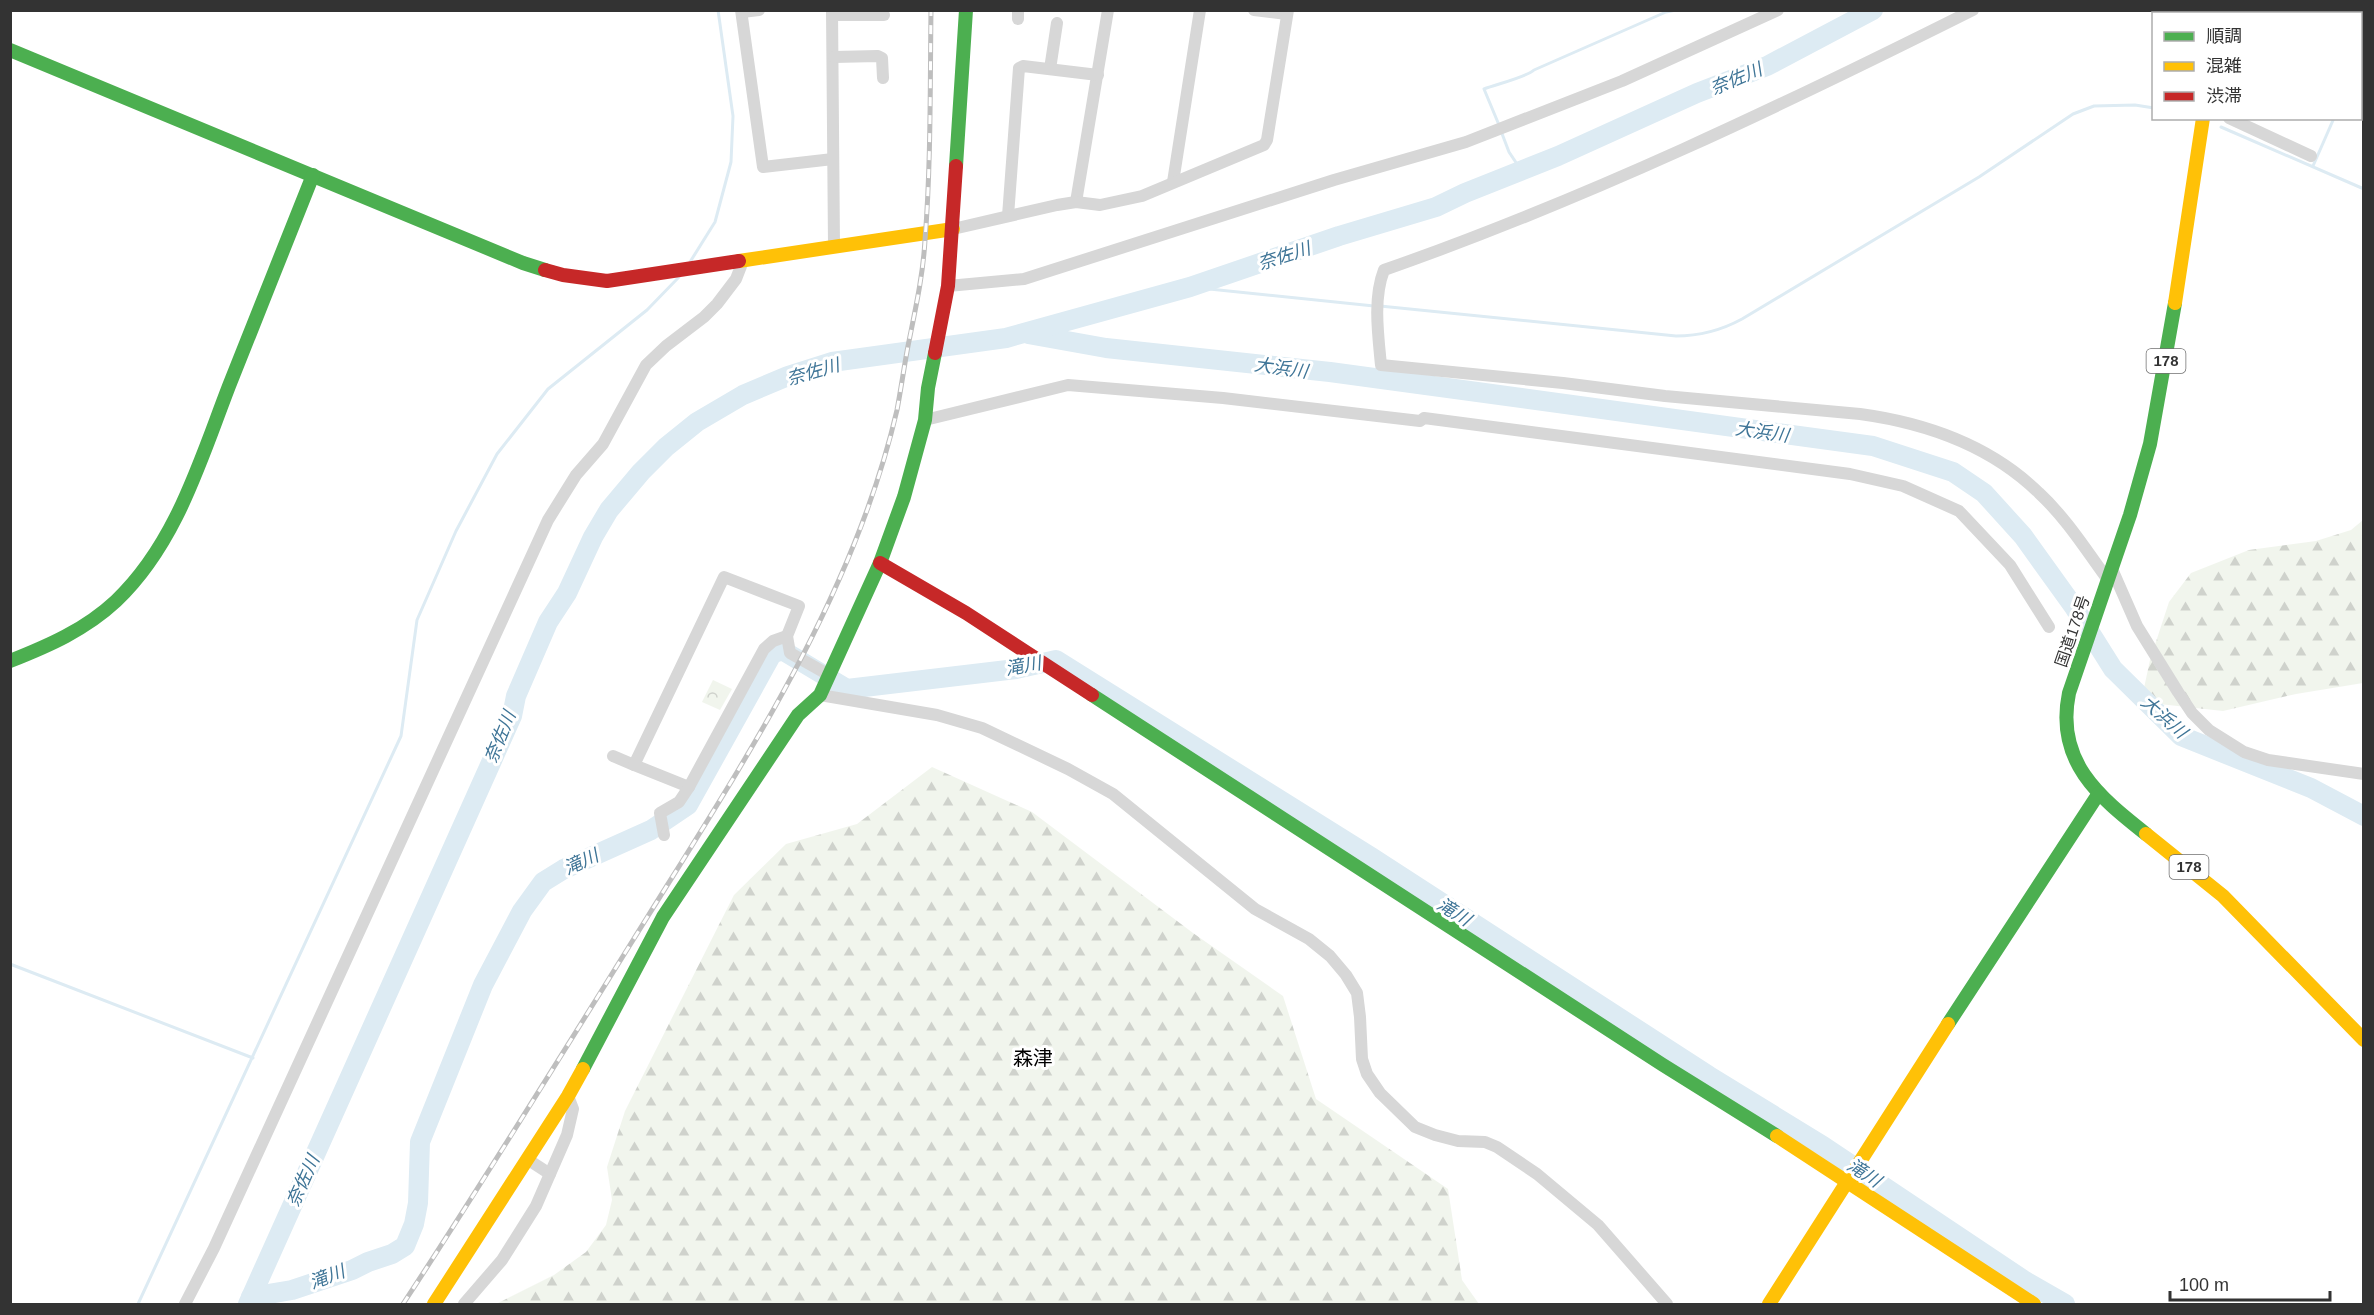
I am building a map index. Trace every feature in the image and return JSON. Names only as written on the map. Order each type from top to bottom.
[{"type":"main road","points":[[434,1305],[568,1096],[663,917],[798,715],[820,695],[880,563],[904,497],[925,420],[928,388],[948,286],[966,10]]},
{"type":"main road","points":[[10,50],[523,263],[563,275],[607,282],[834,246],[894,240],[953,230]]},
{"type":"main road","name":"国道178号","points":[[2203,120],[2155,420],[2138,491],[2074,674],[2065,712],[2069,745],[2080,771],[2099,794],[2118,812],[2223,896],[2364,1040]]},
{"type":"main road","points":[[10,661],[65,639],[87,625],[129,588],[159,550],[184,501],[314,175]]},
{"type":"main road","points":[[880,563],[966,613],[2034,1305]]},
{"type":"main road","points":[[1769,1305],[1948,1024],[2099,794]]},
{"type":"street","points":[[759,10],[741,11],[763,167],[832,159]]},
{"type":"street","points":[[1076,202],[1108,10]]},
{"type":"street","points":[[1173,182],[1200,10]]},
{"type":"street","points":[[953,230],[1076,202],[1100,205],[1129,200],[1264,145],[1267,140],[1288,12],[1254,10]]},
{"type":"street","points":[[948,286],[1024,279],[1334,180],[1466,142],[1622,81],[1778,10]]},
{"type":"street","points":[[1973,10],[1839,78],[1708,138],[1514,221],[1384,270],[1379,283],[1378,331],[1381,365],[1665,396],[1860,414],[1912,423],[1956,438],[2002,463],[2039,493],[2066,522],[2110,574],[2137,626],[2183,699],[2209,730],[2244,752],[2268,760],[2364,774]]},
{"type":"street","points":[[834,246],[832,13],[884,15]]},
{"type":"street","points":[[1050,69],[1057,23]]},
{"type":"street","points":[[834,57],[878,56],[882,58],[883,78]]},
{"type":"street","points":[[1008,216],[1019,68],[1023,66],[1098,75]]},
{"type":"street","points":[[2233,120],[2311,156]]},
{"type":"street","points":[[185,1305],[214,1248],[548,519],[576,475],[603,444],[646,365],[717,304],[736,279],[743,261]]},
{"type":"street","points":[[925,420],[1068,385],[1223,398],[1420,421],[1424,418],[1850,474],[1903,486],[1959,511],[2010,565],[2049,627]]},
{"type":"street","points":[[634,765],[724,577],[799,606],[788,636],[790,653],[829,675]]},
{"type":"street","points":[[664,835],[660,813],[679,802],[689,787],[764,649],[773,641],[788,636]]},
{"type":"street","points":[[820,695],[926,713],[982,728],[1068,769],[1113,794],[1255,909],[1309,939],[1330,956],[1357,993],[1362,1059],[1367,1074],[1380,1093],[1415,1127],[1458,1141],[1485,1142],[1537,1174],[1598,1225],[1667,1305]]},
{"type":"street","points":[[613,756],[689,787]]},
{"type":"street","points":[[464,1305],[519,1237],[536,1206],[567,1135],[573,1109],[568,1096]]},
{"type":"street","points":[[527,1160],[550,1174]]},
{"type":"green space","points":[[2363,520],[2363,683],[2296,694],[2223,711],[2141,702],[2150,660],[2169,602],[2191,573],[2249,550],[2316,541],[2351,530]]},
{"type":"green space","points":[[713,680],[732,689],[720,710],[702,702]]},
{"type":"green space","points":[[932,767],[1032,812],[1193,933],[1283,996],[1316,1099],[1448,1189],[1462,1280],[1479,1304],[496,1304],[554,1275],[586,1252],[606,1225],[612,1200],[607,1167],[625,1111],[734,895],[786,844],[857,824]]},
{"type":"waterway","points":[[690,262],[715,222],[731,162],[733,116],[718,10]]},
{"type":"waterway","points":[[1499,125],[1484,89],[1525,75],[1666,12],[1676,10]]},
{"type":"waterway","name":"奈佐川","points":[[248,1304],[512,716],[516,696],[548,622],[567,593],[593,537],[609,510],[641,472],[666,447],[697,422],[743,395],[788,376],[832,362],[1006,338],[1190,287],[1339,236],[1436,207],[1558,156],[1697,93],[1767,66],[1873,10]]},
{"type":"waterway","points":[[2362,54],[2364,50]]},
{"type":"waterway","points":[[1380,306],[1676,336],[1710,332],[1742,319],[1979,177],[2073,114],[2094,106],[2135,105],[2152,108]]},
{"type":"waterway","points":[[2313,166],[2333,120]]},
{"type":"waterway","points":[[2221,127],[2364,189]]},
{"type":"waterway","points":[[1501,131],[1509,152],[1521,170]]},
{"type":"waterway","points":[[138,1304],[401,736],[417,620],[456,531],[497,454],[548,389],[647,310],[679,277]]},
{"type":"waterway","points":[[1190,287],[1374,306]]},
{"type":"waterway","name":"大浜川","points":[[1028,334],[1106,348],[1330,372],[1873,446],[1953,472],[1984,493],[2023,536],[2074,607],[2113,669],[2181,736],[2311,788],[2364,816]]},
{"type":"waterway","name":"滝川","points":[[251,1297],[292,1290],[352,1270],[392,1254],[405,1246],[414,1224],[418,1203],[420,1142],[483,985],[522,911],[543,882],[564,869],[651,830],[688,805],[772,654],[782,650],[847,689],[1016,669],[1056,660],[1371,857],[1709,1076],[1823,1146],[2025,1281],[2065,1304]]},
{"type":"waterway","points":[[10,964],[253,1058]]},
{"type":"railway","points":[[403,1304],[723,796],[794,673],[854,545],[878,478],[897,410],[921,280],[928,183],[931,10]]},
{"type":"traffic: fast","points":[[956,166],[966,10]]},
{"type":"traffic: fast","points":[[10,50],[523,263],[545,270]]},
{"type":"traffic: fast","points":[[10,661],[52,643],[92,620],[116,601],[155,554],[196,472],[313,175]]},
{"type":"traffic: fast","points":[[2146,834],[2112,806],[2084,775],[2068,738],[2066,717],[2069,693],[2130,515],[2150,444],[2175,303]]},
{"type":"traffic: fast","points":[[583,1069],[663,917],[798,715],[820,695],[880,563],[904,497],[925,420],[935,353]]},
{"type":"traffic: fast","points":[[1092,695],[1663,1065],[1777,1136]]},
{"type":"traffic: fast","points":[[1948,1024],[2099,793]]},
{"type":"traffic: slow","points":[[2175,303],[2203,120]]},
{"type":"traffic: slow","points":[[739,261],[953,229]]},
{"type":"traffic: slow","points":[[2146,834],[2223,896],[2364,1040]]},
{"type":"traffic: slow","points":[[1769,1304],[1948,1024]]},
{"type":"traffic: slow","points":[[434,1304],[583,1069]]},
{"type":"traffic: slow","points":[[1777,1136],[2034,1304]]},
{"type":"traffic: jam","points":[[935,353],[948,286],[956,166]]},
{"type":"traffic: jam","points":[[545,270],[607,281],[739,261]]},
{"type":"traffic: jam","points":[[880,563],[966,613],[1092,695]]},
{"type":"district","name":"森津","points":[[1033,1058]]}]
